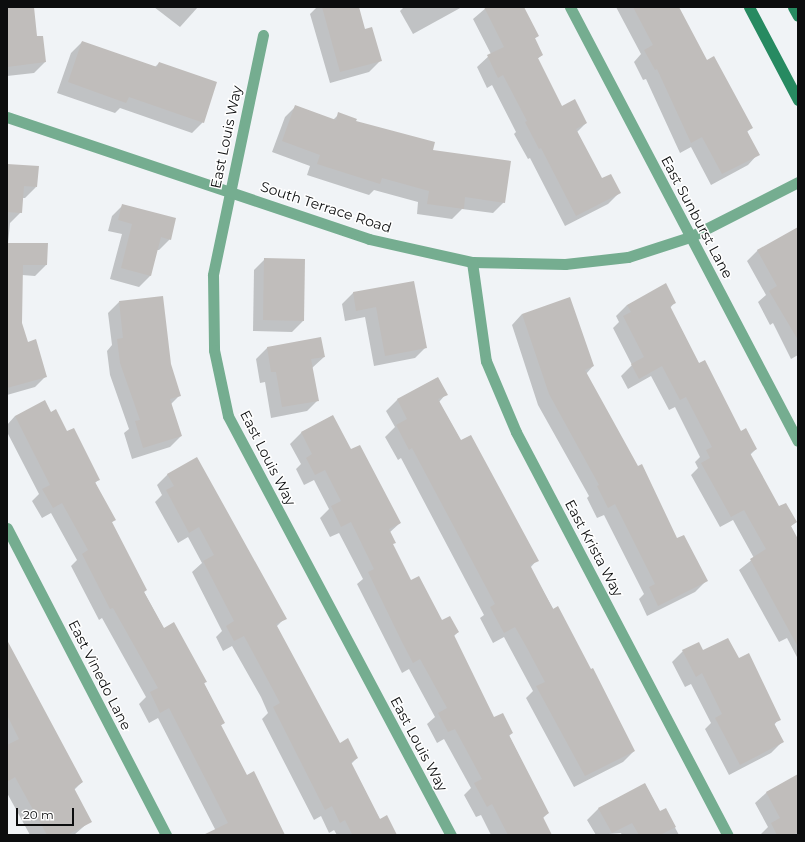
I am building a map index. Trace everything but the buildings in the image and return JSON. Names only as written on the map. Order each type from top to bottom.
[{"type":"main road","points":[[749,7],[798,100]]},
{"type":"main road","points":[[793,7],[798,16]]},
{"type":"street","name":"East Sunburst Lane","points":[[570,7],[798,441]]},
{"type":"street","name":"East Louis Way","points":[[263,35],[213,275],[214,350],[228,416],[451,835]]},
{"type":"street","name":"South Terrace Road","points":[[7,117],[369,239],[472,262],[565,264],[628,257],[690,237],[798,182]]},
{"type":"street","name":"East Krista Way","points":[[472,262],[486,361],[516,432],[728,835]]},
{"type":"street","name":"East Vinedo Lane","points":[[7,528],[162,833]]}]
